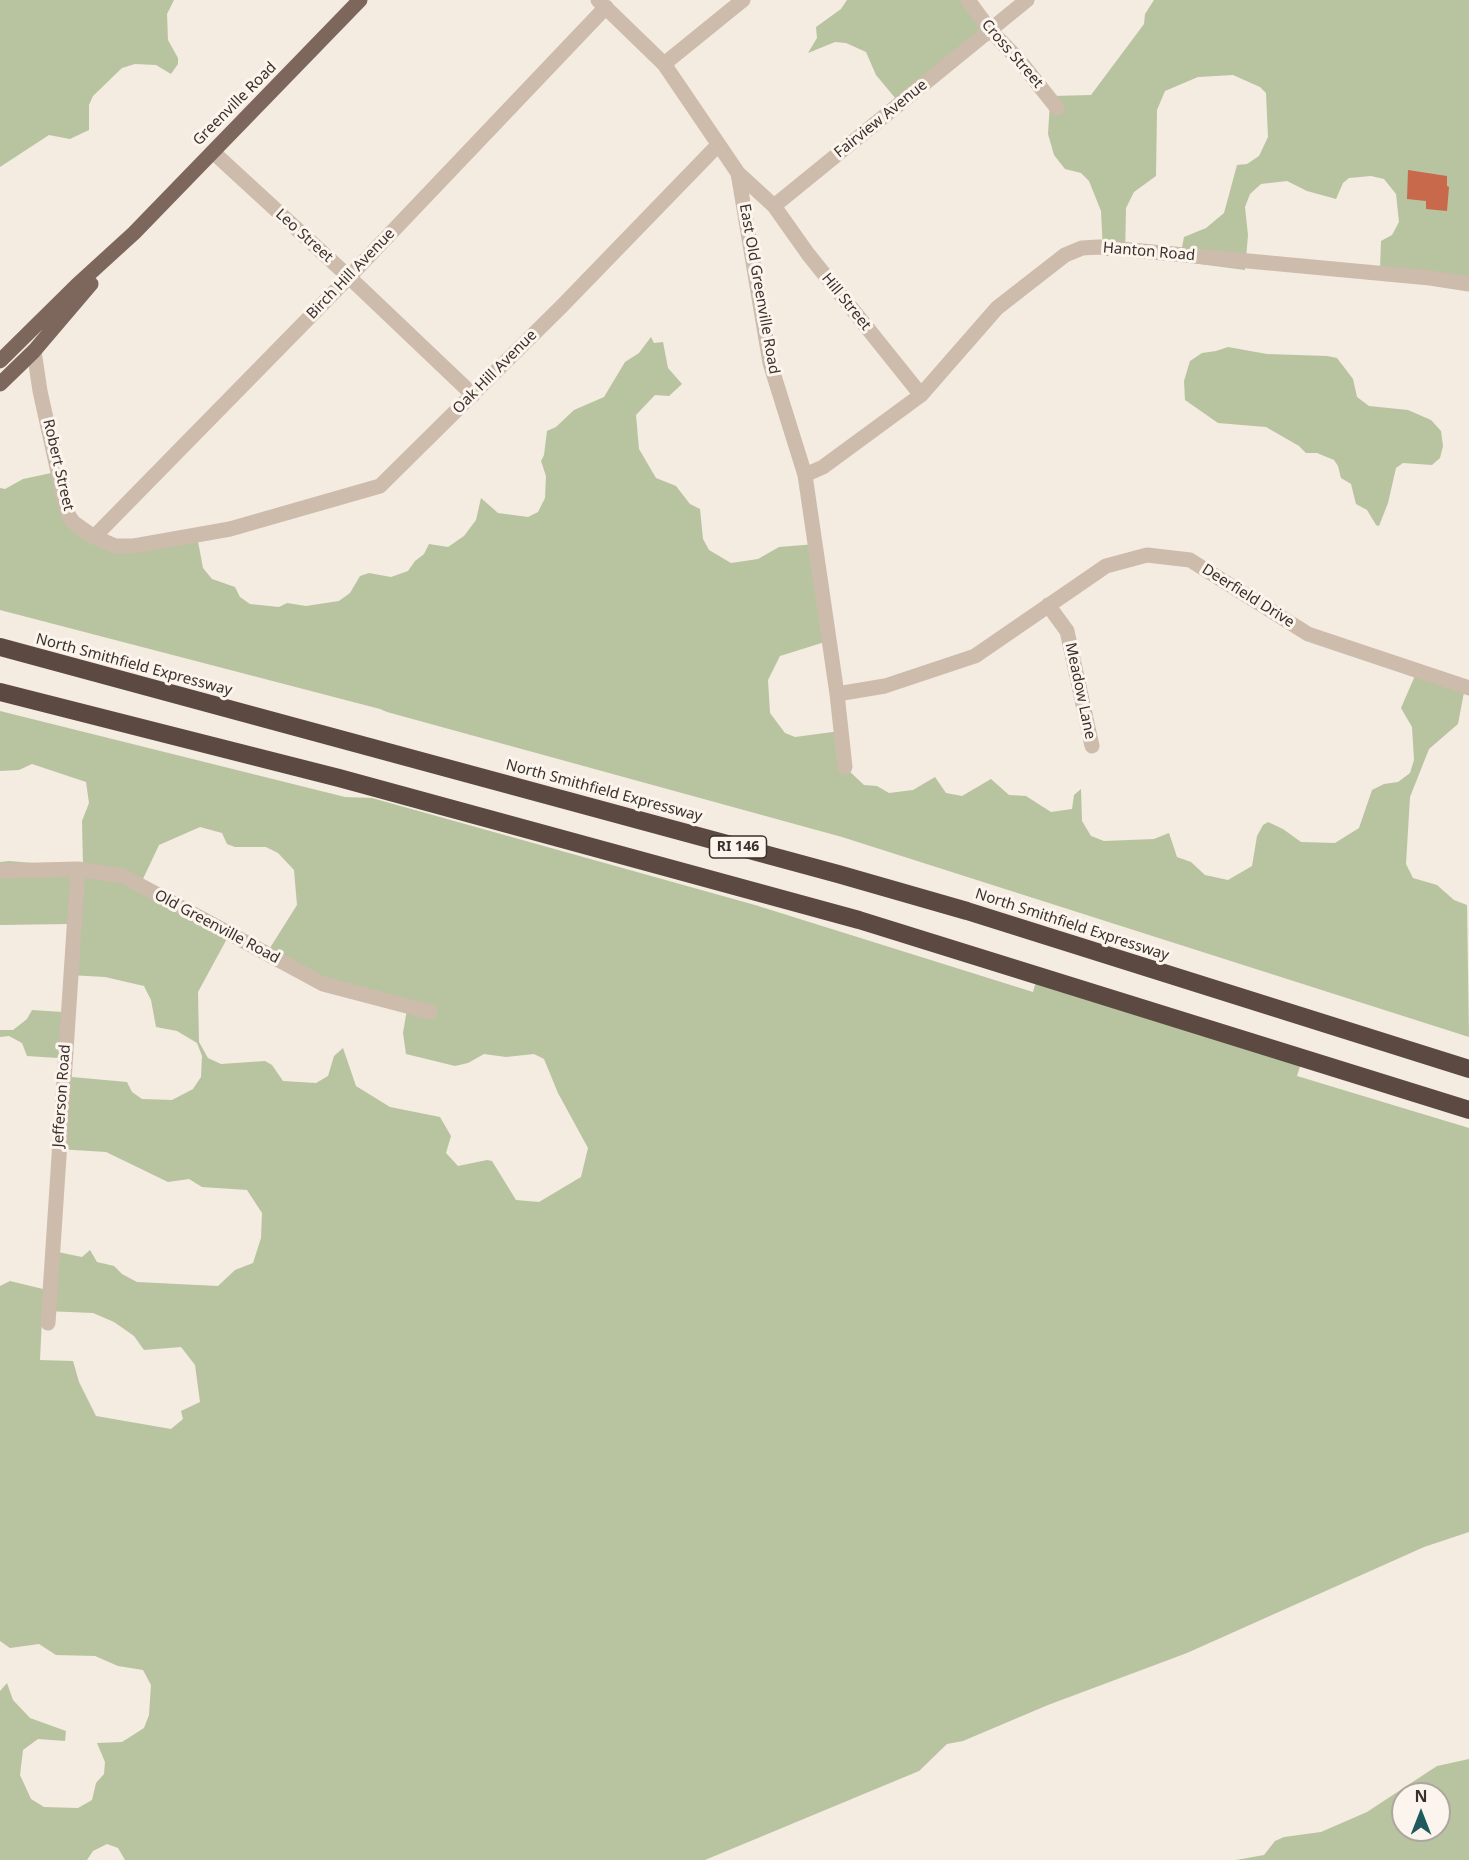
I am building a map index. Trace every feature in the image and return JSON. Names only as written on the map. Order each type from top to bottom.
[{"type":"highway","name":"North Smithfield Expressway","points":[[0,647],[849,877],[967,911],[1469,1070]]},
{"type":"highway","name":"RI 146","points":[[0,692],[350,781],[860,920],[1469,1110]]},
{"type":"main road","name":"Greenville Road","points":[[0,361],[134,233],[360,0]]},
{"type":"main road","name":"Greenville Road","points":[[0,384],[34,351],[134,233]]},
{"type":"street","points":[[664,64],[743,0]]},
{"type":"street","name":"Cross Street","points":[[968,0],[990,30],[1019,60],[1057,108]]},
{"type":"street","name":"Fairview Avenue","points":[[774,206],[1027,0]]},
{"type":"street","name":"East Old Greenville Road","points":[[602,4],[664,64],[738,173],[770,363],[805,475],[837,694],[845,767]]},
{"type":"street","name":"Birch Hill Avenue","points":[[94,537],[349,277],[602,4]]},
{"type":"street","name":"Oak Hill Avenue","points":[[230,529],[380,486],[473,395],[718,145]]},
{"type":"street","name":"Leo Street","points":[[213,152],[473,395]]},
{"type":"street","points":[[738,173],[774,206]]},
{"type":"street","name":"Hill Street","points":[[774,206],[808,254],[921,395]]},
{"type":"street","name":"Hanton Road","points":[[805,475],[823,466],[921,395],[997,308],[1065,255],[1082,248],[1099,247],[1430,278],[1469,284]]},
{"type":"street","name":"Robert Street","points":[[34,351],[40,391],[65,504],[74,523],[94,537],[115,546],[134,546],[230,529]]},
{"type":"street","name":"Deerfield Drive","points":[[837,694],[885,686],[975,656],[1106,566],[1147,555],[1190,560],[1308,634],[1469,688]]},
{"type":"street","name":"Meadow Lane","points":[[1048,605],[1067,632],[1092,746]]},
{"type":"street","name":"Old Greenville Road","points":[[0,871],[78,869],[123,876],[323,984],[430,1012]]},
{"type":"street","name":"Jefferson Road","points":[[48,1323],[78,869]]},
{"type":"green space","points":[[0,0],[174,0],[167,14],[168,40],[178,58],[178,64],[171,74],[156,65],[135,64],[122,68],[93,96],[89,105],[89,130],[70,139],[49,135],[0,167]]},
{"type":"green space","points":[[847,0],[968,0],[988,26],[896,99],[876,75],[866,52],[846,43],[835,42],[808,53],[817,38],[816,27],[841,9]]},
{"type":"green space","points":[[1154,0],[1469,0],[1469,280],[1380,269],[1381,241],[1392,235],[1399,222],[1396,194],[1384,179],[1371,176],[1349,178],[1343,183],[1336,199],[1307,191],[1287,181],[1261,184],[1250,194],[1245,207],[1248,235],[1245,270],[1184,262],[1180,258],[1184,237],[1206,228],[1224,213],[1237,165],[1247,164],[1259,156],[1268,137],[1266,93],[1260,87],[1233,75],[1198,77],[1165,91],[1157,110],[1156,176],[1134,192],[1126,208],[1125,255],[1106,256],[1103,252],[1101,211],[1089,181],[1081,173],[1065,169],[1054,155],[1048,134],[1050,102],[1052,96],[1091,95],[1144,24],[1145,14]]},
{"type":"green space","points":[[651,337],[654,343],[663,342],[668,368],[682,384],[669,396],[655,395],[636,415],[639,449],[656,478],[676,486],[690,504],[700,509],[703,539],[709,550],[731,563],[758,559],[779,547],[816,544],[828,641],[780,656],[768,680],[770,713],[785,733],[795,737],[840,731],[846,768],[864,785],[877,786],[889,793],[913,790],[935,777],[946,793],[962,796],[991,779],[1009,795],[1026,796],[1051,812],[1072,809],[1074,795],[1081,789],[1082,821],[1091,836],[1104,841],[1154,839],[1169,833],[1177,857],[1191,862],[1205,875],[1228,880],[1252,866],[1257,836],[1263,825],[1268,822],[1301,842],[1335,843],[1359,828],[1372,790],[1384,784],[1398,782],[1410,773],[1414,760],[1412,727],[1401,708],[1417,671],[1465,687],[1458,724],[1429,749],[1410,797],[1406,864],[1413,878],[1437,885],[1454,900],[1467,905],[1469,1037],[842,837],[380,709],[0,610],[0,488],[5,489],[23,479],[56,472],[72,518],[106,541],[197,536],[203,568],[212,579],[235,587],[240,597],[250,604],[279,607],[287,603],[306,606],[339,601],[350,593],[360,576],[369,573],[391,577],[408,571],[424,554],[429,544],[448,547],[464,536],[476,520],[481,498],[498,513],[528,517],[538,512],[545,498],[546,476],[541,461],[547,431],[556,427],[574,410],[604,397],[625,362],[639,353]]},
{"type":"green space","points":[[1228,347],[1267,354],[1337,358],[1353,379],[1357,397],[1369,406],[1408,410],[1431,420],[1441,431],[1443,446],[1440,458],[1432,465],[1403,463],[1396,468],[1388,503],[1379,526],[1376,525],[1367,510],[1356,504],[1351,484],[1341,478],[1334,460],[1317,453],[1306,453],[1299,446],[1266,427],[1218,423],[1185,400],[1184,381],[1190,361],[1202,353]]},
{"type":"green space","points":[[0,711],[345,797],[372,798],[755,905],[1033,992],[1036,981],[1300,1066],[1297,1076],[1469,1128],[1469,1532],[1424,1547],[1187,1653],[1048,1705],[963,1741],[947,1744],[919,1771],[705,1860],[125,1860],[118,1848],[107,1844],[93,1851],[87,1860],[0,1860],[0,1691],[7,1683],[13,1700],[30,1718],[66,1731],[65,1741],[38,1739],[23,1750],[20,1775],[31,1799],[44,1807],[78,1808],[92,1800],[96,1783],[104,1774],[105,1762],[97,1743],[122,1742],[144,1728],[149,1715],[151,1685],[143,1670],[118,1666],[95,1656],[56,1655],[39,1644],[10,1648],[0,1641],[0,1286],[10,1281],[43,1289],[48,1250],[82,1257],[90,1250],[97,1262],[114,1266],[122,1274],[137,1282],[218,1286],[235,1270],[253,1263],[261,1238],[262,1213],[247,1190],[202,1187],[189,1179],[168,1182],[106,1152],[58,1149],[61,1076],[127,1082],[132,1092],[142,1099],[172,1100],[193,1089],[201,1077],[202,1056],[197,1043],[177,1031],[156,1027],[151,1000],[144,986],[105,977],[69,975],[69,924],[0,925],[0,862],[83,867],[82,821],[89,803],[86,782],[32,764],[19,770],[0,771]],"holes":[[[200,827],[222,833],[227,844],[235,847],[266,847],[278,853],[294,870],[297,905],[268,951],[323,983],[407,1009],[403,1033],[406,1054],[455,1066],[468,1063],[484,1054],[506,1057],[534,1054],[544,1059],[558,1093],[588,1148],[581,1177],[539,1202],[516,1200],[492,1161],[458,1166],[446,1153],[451,1136],[440,1117],[390,1107],[356,1086],[343,1048],[334,1056],[328,1076],[316,1083],[283,1081],[272,1065],[265,1061],[221,1064],[208,1058],[199,1042],[198,992],[229,935],[142,881],[159,845]],[[45,1311],[93,1313],[114,1322],[134,1336],[144,1350],[181,1347],[195,1365],[200,1402],[181,1411],[183,1419],[171,1429],[96,1416],[79,1382],[73,1361],[40,1360],[42,1318]]]},
{"type":"green space","points":[[32,1010],[63,1012],[61,1054],[58,1058],[27,1056],[22,1043],[9,1036],[0,1037],[0,1030],[13,1030],[27,1019]]},
{"type":"green space","points":[[1469,1759],[1469,1860],[1236,1860],[1264,1855],[1275,1841],[1284,1837],[1321,1832],[1367,1812],[1391,1796],[1391,1842],[1451,1842],[1451,1782],[1413,1782],[1437,1766]]},
{"type":"building","points":[[1408,170],[1447,176],[1449,187],[1447,211],[1426,209],[1426,201],[1407,199]]}]
